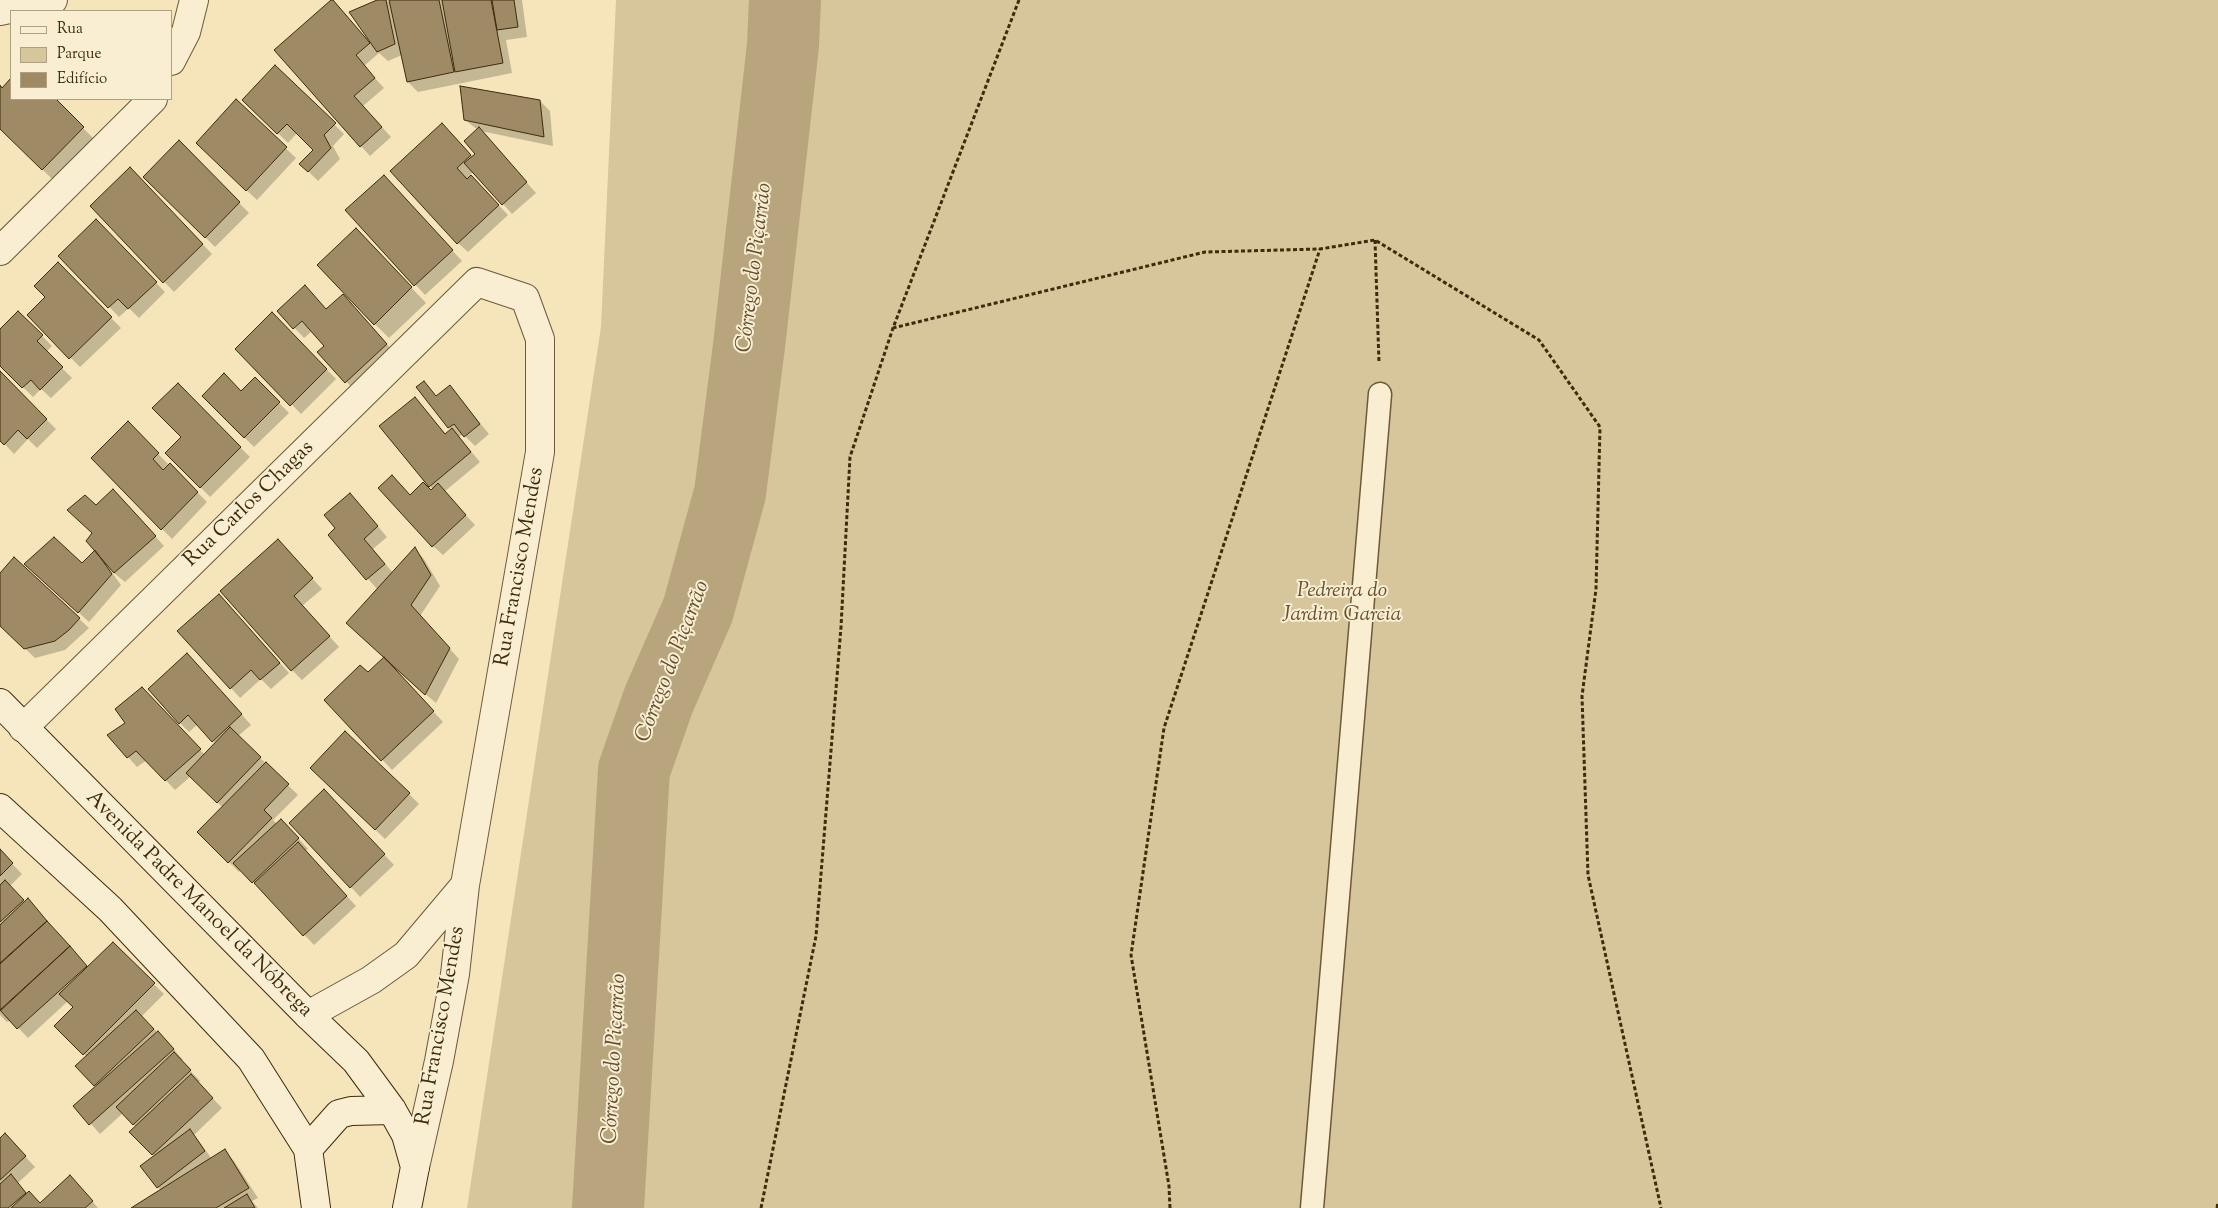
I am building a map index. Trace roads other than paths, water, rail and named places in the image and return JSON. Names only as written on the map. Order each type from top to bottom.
[{"type":"street","points":[[0,11],[53,0]]},
{"type":"street","points":[[172,59],[186,32],[194,0]]},
{"type":"street","points":[[0,251],[151,100]]},
{"type":"street","name":"Rua Carlos Chagas","points":[[23,728],[477,282]]},
{"type":"street","name":"Rua Francisco Mendes","points":[[407,1208],[439,1061],[455,974],[465,885],[540,452],[540,339],[525,298],[477,282]]},
{"type":"street","name":"Avenida Padre Manoel da Nóbrega","points":[[0,703],[308,1015],[356,1061],[392,1110]]},
{"type":"street","points":[[0,808],[110,909],[251,1058],[308,1149],[316,1208]]},
{"type":"street","name":"Rua Francisco Mendes","points":[[308,1015],[371,980],[406,955],[465,885]]},
{"type":"street","points":[[308,1149],[339,1114],[351,1111],[392,1110]]},
{"type":"street","name":"Rua Francisco Mendes","points":[[392,1110],[406,1136],[415,1167]]},
{"type":"lane","points":[[1312,1208],[1380,394]]},
{"type":"waterway","name":"Córrego do Piçarrão","points":[[608,1208],[634,770],[659,699],[698,610],[730,493],[749,346],[783,45],[785,0]]},
{"type":"park label","name":"Pedreira do Jardim Garcia","points":[[1342,604]]}]
